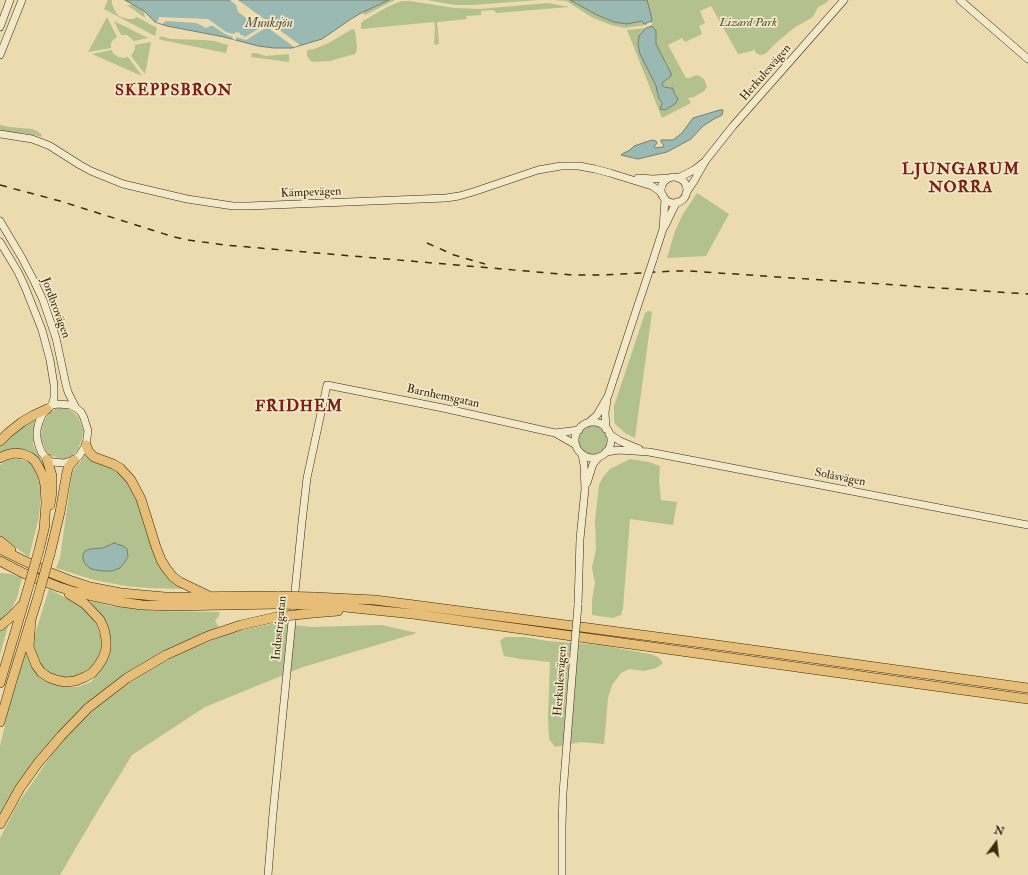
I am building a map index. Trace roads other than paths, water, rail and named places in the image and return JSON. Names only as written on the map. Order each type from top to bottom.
[{"type":"highway","points":[[0,441],[22,422],[49,407]]},
{"type":"highway","points":[[86,445],[88,452],[120,468],[131,480],[141,499],[161,560],[166,568],[180,582],[210,596]]},
{"type":"highway","points":[[0,458],[15,453],[23,454],[35,461],[43,476],[45,485],[46,504],[44,530]]},
{"type":"highway","points":[[0,683],[39,550],[50,503],[52,476],[47,459]]},
{"type":"highway","points":[[0,722],[50,554],[60,512],[67,472],[69,466],[74,460]]},
{"type":"highway","points":[[0,541],[25,562]]},
{"type":"highway","points":[[0,549],[25,562],[69,580],[90,587],[121,593],[164,597],[210,596],[278,600],[313,605],[413,614],[1028,699]]},
{"type":"highway","points":[[0,561],[23,573],[60,587],[96,597],[142,605],[178,606],[278,600]]},
{"type":"highway","points":[[0,570],[23,573]]},
{"type":"highway","points":[[31,619],[29,647],[36,665],[41,672],[48,677],[65,682],[75,681],[85,677],[98,666],[106,649],[104,629],[100,620],[85,604],[60,587]]},
{"type":"highway","points":[[0,824],[20,788],[60,736],[88,708],[127,678],[166,655],[208,636],[241,625],[276,617],[313,605],[375,600],[1028,688]]},
{"type":"highway","points":[[0,626],[12,616],[23,603]]},
{"type":"street","points":[[0,27],[10,0]]},
{"type":"street","points":[[0,43],[17,0]]},
{"type":"street","points":[[0,55],[22,0]]},
{"type":"street","name":"Herkulesvägen","points":[[686,193],[706,160],[733,126],[844,0]]},
{"type":"street","points":[[960,0],[1028,59]]},
{"type":"street","name":"Kämpevägen","points":[[0,134],[32,140],[50,146],[91,171],[124,184],[187,199],[232,206],[446,198],[473,192],[538,170],[561,166],[595,168],[652,186],[664,197]]},
{"type":"street","name":"Kämpevägen","points":[[0,140],[21,138]]},
{"type":"street","name":"Herkulesvägen","points":[[678,178],[694,170],[706,160]]},
{"type":"street","name":"Kämpevägen","points":[[610,173],[653,180],[670,178]]},
{"type":"street","points":[[663,230],[664,197],[662,187],[666,180],[670,178],[678,178],[686,186],[686,193],[683,199],[677,202],[670,202],[664,197]]},
{"type":"street","points":[[608,396],[597,415],[579,430],[576,437],[578,450],[582,454],[592,458],[599,457],[609,448],[610,443],[605,412],[608,396],[663,230],[677,202]]},
{"type":"street","name":"Jordbrovägen","points":[[0,221],[22,258],[43,300],[56,338],[68,392],[76,408]]},
{"type":"street","name":"Jordbrovägen","points":[[0,242],[18,272],[42,330],[50,360],[54,385],[54,398],[49,407]]},
{"type":"street","name":"Barnhemsgatan","points":[[327,385],[444,408],[554,433],[576,444]]},
{"type":"street","name":"Industrigatan","points":[[268,875],[307,478],[327,385]]},
{"type":"street","points":[[64,404],[76,408],[81,412],[87,424],[88,438],[86,445],[79,456],[74,460],[64,463],[52,462],[42,453],[39,446],[37,438],[38,422],[49,407],[64,404]]},
{"type":"street","points":[[588,423],[598,423],[608,431]]},
{"type":"street","name":"Barnhemsgatan","points":[[554,433],[579,430]]},
{"type":"street","name":"Solåsvägen","points":[[608,431],[620,441],[649,452]]},
{"type":"street","name":"Solåsvägen","points":[[606,452],[623,450],[649,452],[1028,525]]},
{"type":"street","name":"Herkulesvägen","points":[[582,454],[586,489]]},
{"type":"street","name":"Herkulesvägen","points":[[562,875],[563,793],[578,605],[580,539],[586,489],[591,468],[599,457]]},
{"type":"water","name":"Munksjön","points":[[125,0],[389,0],[361,13],[322,39],[292,48],[274,48],[258,46],[224,37],[167,26],[155,22],[144,11]]},
{"type":"water","points":[[570,0],[647,0],[652,21],[644,24],[642,21],[627,24],[614,22],[597,15]]},
{"type":"water","points":[[652,26],[656,31],[656,44],[671,73],[671,76],[663,82],[662,85],[664,87],[673,88],[678,99],[675,104],[665,110],[660,109],[662,102],[659,99],[656,86],[640,54],[638,44],[639,36],[646,28]]},
{"type":"water","points":[[723,110],[722,115],[703,126],[691,139],[667,152],[638,159],[621,155],[634,146],[652,140],[656,141],[657,143],[654,147],[655,148],[663,147],[664,145],[661,140],[673,140],[682,133],[693,118]]},
{"type":"water","points":[[114,543],[127,549],[128,556],[120,568],[112,571],[102,571],[91,569],[85,564],[83,555],[85,551],[103,548]]},
{"type":"railway","points":[[0,185],[60,201],[174,237],[225,245],[572,275],[690,271],[1028,294]]},
{"type":"railway","points":[[427,243],[454,255],[485,264]]},
{"type":"district","name":"SKEPPSBRON","points":[[174,92]]},
{"type":"district","name":"LJUNGARUM NORRA","points":[[961,180]]},
{"type":"district","name":"FRIDHEM","points":[[299,408]]},
{"type":"park label","name":"Lizard Park","points":[[748,23]]}]
